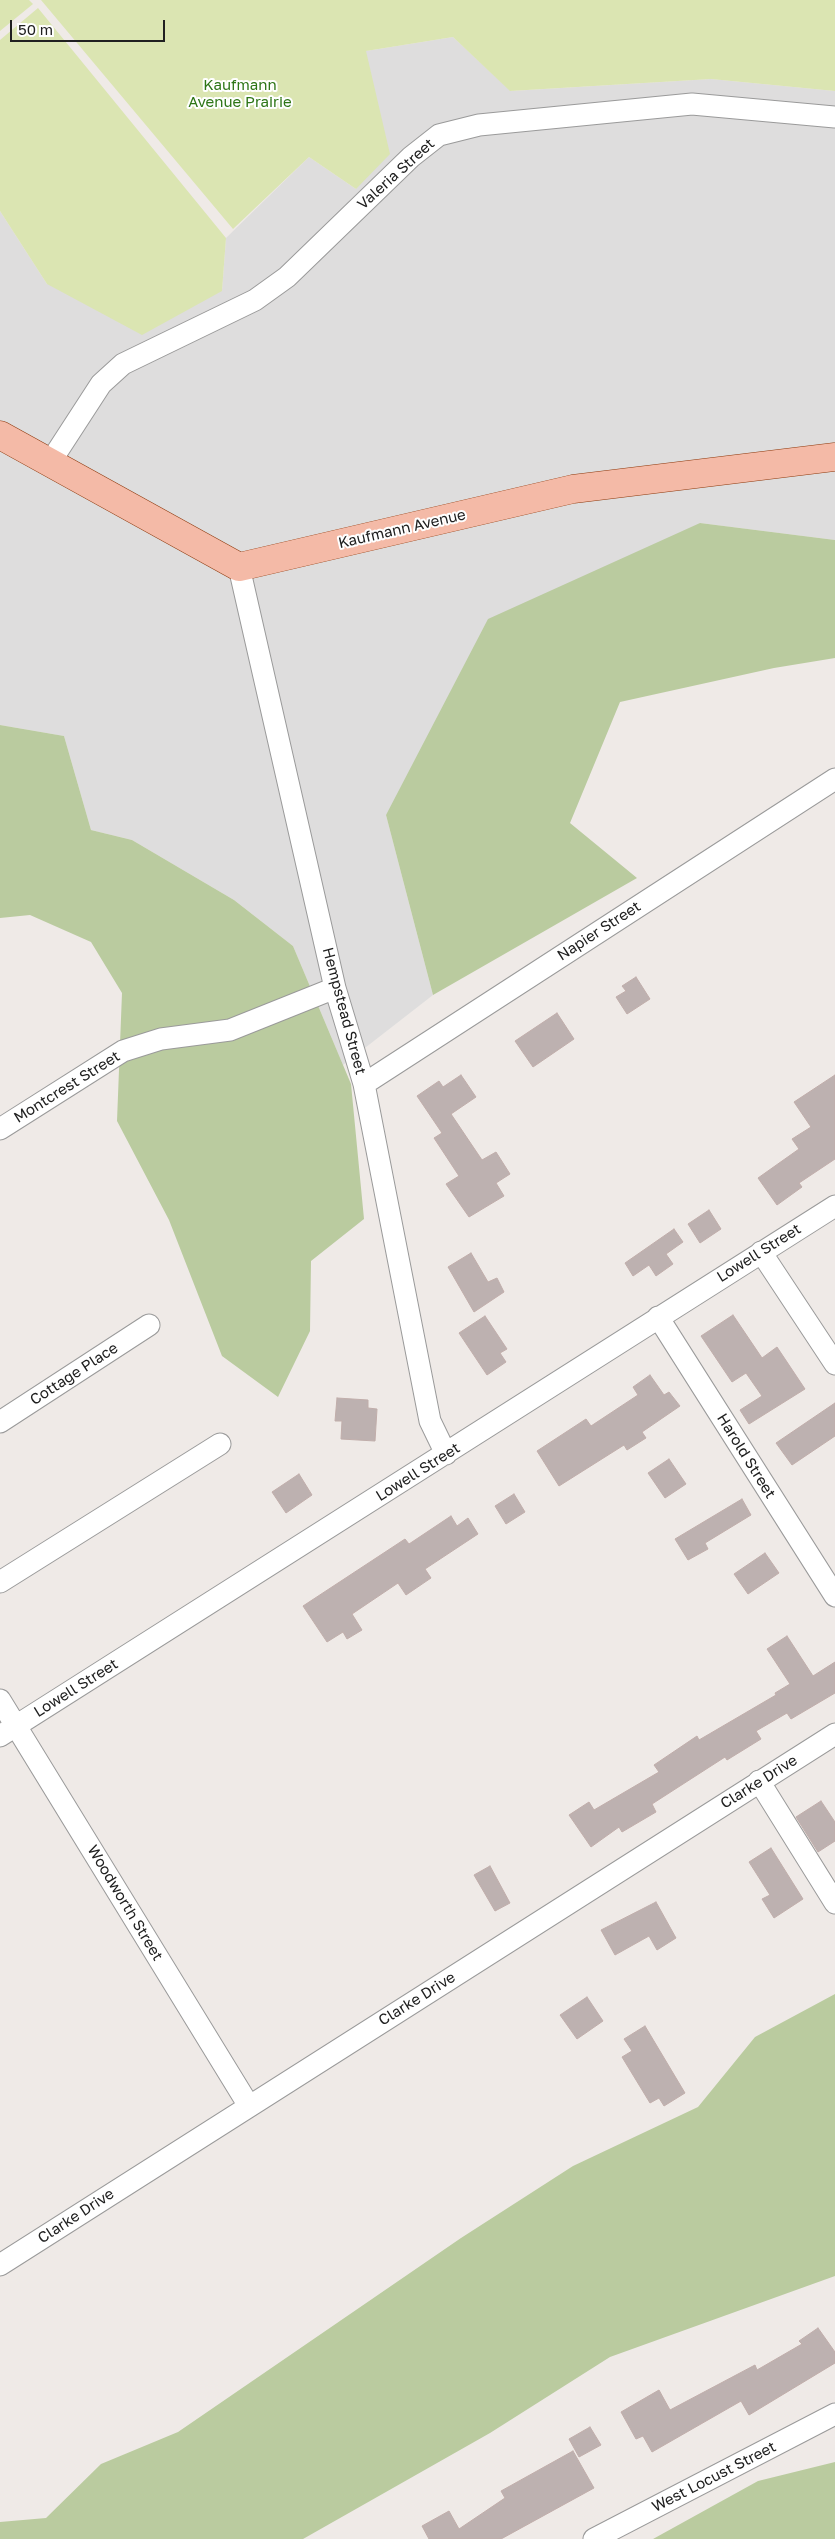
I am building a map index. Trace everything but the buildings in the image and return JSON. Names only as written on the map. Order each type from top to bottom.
[{"type":"main road","points":[[0,435],[51,461],[239,567]]},
{"type":"main road","name":"Kaufmann Avenue","points":[[239,567],[573,489],[835,457]]},
{"type":"street","name":"Valeria Street","points":[[51,461],[101,384],[123,364],[255,300],[287,277],[411,156],[439,135],[479,124],[692,104],[835,117]]},
{"type":"street","name":"Hempstead Street","points":[[239,567],[335,988],[364,1084],[430,1421],[446,1454]]},
{"type":"street","name":"Napier Street","points":[[364,1084],[835,778]]},
{"type":"street","name":"Montcrest Street","points":[[0,1129],[123,1051],[161,1039],[230,1030],[335,988]]},
{"type":"street","name":"Lowell Street","points":[[8,1731],[835,1206]]},
{"type":"street","points":[[761,1252],[835,1364]]},
{"type":"street","name":"Harold Street","points":[[658,1317],[835,1596]]},
{"type":"street","name":"Cottage Place","points":[[0,1422],[149,1326]]},
{"type":"street","points":[[0,1582],[220,1444]]},
{"type":"street","name":"Woodworth Street","points":[[0,1700],[8,1731],[249,2106]]},
{"type":"street","name":"Clarke Drive","points":[[0,2265],[835,1734]]},
{"type":"street","points":[[760,1781],[835,1903]]},
{"type":"street","name":"West Locust Street","points":[[594,2539],[835,2414]]},
{"type":"shaded area","points":[[453,37],[511,91],[711,79],[835,91],[835,540],[700,523],[386,815],[433,995],[343,1065],[293,946],[234,900],[132,840],[91,830],[64,736],[0,725],[0,211],[47,284],[222,291],[226,238],[309,157],[356,189],[366,51]]},
{"type":"green space","points":[[0,0],[29,0],[33,4],[0,31]]},
{"type":"green space","name":"Kaufmann Avenue Prairie","points":[[41,0],[835,0],[835,91],[711,79],[510,91],[453,37],[366,51],[390,154],[356,189],[309,157],[233,229]]},
{"type":"green space","points":[[38,8],[226,238],[222,291],[142,335],[47,284],[0,211],[0,40]]},
{"type":"green space","points":[[700,523],[835,540],[835,658],[774,668],[620,702],[570,823],[637,878],[433,995],[386,815],[488,619]]},
{"type":"green space","points":[[0,725],[64,736],[91,830],[132,840],[234,900],[293,946],[351,1084],[364,1219],[311,1261],[310,1331],[278,1397],[222,1356],[169,1220],[117,1121],[122,993],[91,942],[30,915],[0,918]]},
{"type":"green space","points":[[835,1994],[835,2276],[610,2357],[490,2433],[303,2539],[0,2539],[0,2522],[46,2518],[101,2464],[178,2432],[461,2238],[573,2166],[698,2107],[755,2037]]},
{"type":"green space","points":[[835,2462],[835,2539],[653,2539],[758,2481]]}]
